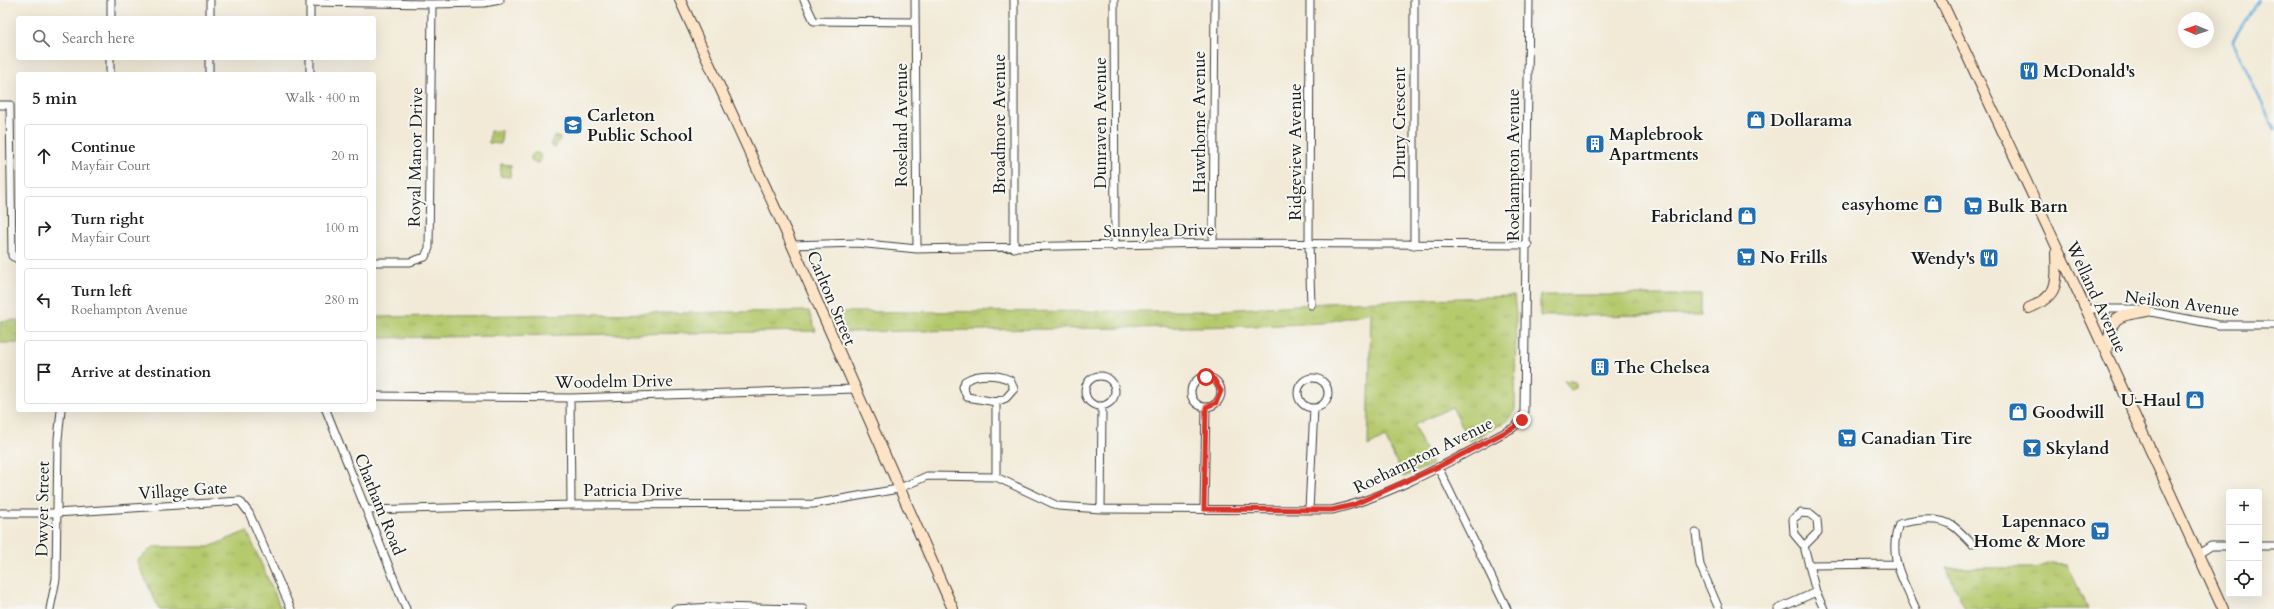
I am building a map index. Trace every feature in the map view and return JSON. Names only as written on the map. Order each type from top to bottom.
[{"type":"main road","name":"Carlton Street","points":[[680,0],[792,245],[898,489],[953,609]]},
{"type":"main road","name":"Welland Avenue","points":[[1941,0],[2056,249],[2106,352],[2197,555],[2223,609]]},
{"type":"main road","points":[[2029,308],[2044,302],[2052,294],[2057,276],[2056,249]]},
{"type":"main road","points":[[2106,352],[2109,333],[2115,320],[2126,314],[2147,311]]},
{"type":"street","points":[[110,16],[111,0]]},
{"type":"street","points":[[210,0],[210,16]]},
{"type":"street","points":[[310,16],[310,1],[432,4],[484,3],[500,0]]},
{"type":"street","points":[[804,0],[814,21],[915,22]]},
{"type":"street","name":"Roseland Avenue","points":[[915,0],[917,249]]},
{"type":"street","name":"Broadmore Avenue","points":[[1014,0],[1014,248]]},
{"type":"street","name":"Dunraven Avenue","points":[[1114,0],[1115,246]]},
{"type":"street","name":"Hawthorne Avenue","points":[[1213,244],[1215,0]]},
{"type":"street","name":"Ridgeview Avenue","points":[[1310,0],[1309,244],[1311,305]]},
{"type":"street","name":"Drury Crescent","points":[[1414,0],[1414,245]]},
{"type":"street","name":"Roehampton Avenue","points":[[898,489],[927,476],[996,477],[1058,506],[1102,509],[1332,510],[1353,505],[1438,467],[1513,428],[1522,420],[1524,411],[1528,245],[1529,0]]},
{"type":"street","name":"Royal Manor Drive","points":[[376,262],[410,262],[425,257],[429,248],[432,4]]},
{"type":"street","points":[[110,60],[110,72]]},
{"type":"street","points":[[209,60],[209,72]]},
{"type":"street","points":[[310,60],[310,72]]},
{"type":"street","points":[[0,105],[10,105],[12,256],[16,258]]},
{"type":"street","name":"Sunnylea Drive","points":[[792,245],[857,243],[917,249],[1213,244],[1528,245]]},
{"type":"street","name":"Neilson Avenue","points":[[2086,309],[2147,311],[2219,326],[2274,325]]},
{"type":"street","points":[[972,376],[1000,376],[1010,380],[1014,389],[1006,398],[996,402],[967,397],[963,388],[965,381],[972,376]]},
{"type":"street","points":[[1097,376],[1102,376],[1110,380],[1115,388],[1111,402],[1102,406],[1097,406],[1088,401],[1085,391],[1088,381],[1097,376]]},
{"type":"street","points":[[1206,377],[1214,379],[1221,391],[1216,403],[1206,407],[1195,402],[1191,393],[1193,384],[1206,377]]},
{"type":"street","points":[[1312,377],[1325,383],[1329,392],[1326,401],[1314,408],[1301,402],[1298,394],[1300,384],[1312,377]]},
{"type":"street","name":"Woodelm Drive","points":[[376,396],[570,398],[854,389]]},
{"type":"street","points":[[570,398],[571,505]]},
{"type":"street","points":[[996,402],[996,477]]},
{"type":"street","points":[[1102,406],[1102,509]]},
{"type":"street","points":[[1204,509],[1206,407]]},
{"type":"street","points":[[1309,510],[1314,408]]},
{"type":"street","name":"Dwyer Street","points":[[53,609],[56,579],[56,513],[61,412]]},
{"type":"street","name":"Chatham Road","points":[[327,412],[406,609]]},
{"type":"street","points":[[1438,467],[1507,609]]},
{"type":"street","name":"Patricia Drive","points":[[367,510],[571,505],[813,504],[898,489]]},
{"type":"street","name":"Village Gate","points":[[56,513],[240,501],[249,513],[290,609]]},
{"type":"street","points":[[0,513],[56,513]]},
{"type":"street","points":[[1804,546],[1818,532],[1817,519],[1810,514],[1801,513],[1793,519],[1794,534],[1804,546],[1816,592],[1824,609]]},
{"type":"street","points":[[1916,609],[1896,564],[1894,537],[1899,524],[1911,521],[1937,521],[1952,525],[1972,544]]},
{"type":"street","points":[[1696,533],[1700,565],[1719,609]]},
{"type":"street","points":[[2197,555],[2211,546],[2226,546]]},
{"type":"street","points":[[2262,546],[2274,546]]},
{"type":"street","points":[[1810,565],[1896,564]]},
{"type":"street","points":[[1778,609],[1816,592]]},
{"type":"street","points":[[675,609],[803,609]]},
{"type":"green space","points":[[490,131],[502,131],[501,144],[489,143]]},
{"type":"green space","points":[[554,136],[560,138],[555,148],[550,145]]},
{"type":"green space","points":[[536,153],[541,158],[536,163],[531,158]]},
{"type":"green space","points":[[501,164],[511,165],[510,177],[500,176]]},
{"type":"green space","points":[[1540,295],[1701,295],[1701,315],[1540,316]]},
{"type":"green space","points":[[1514,296],[1516,314],[1515,410],[1507,421],[1470,441],[1452,407],[1414,425],[1432,465],[1403,477],[1385,437],[1368,446],[1371,312],[1323,323],[1257,326],[842,332],[832,312],[1211,311],[1326,303]]},
{"type":"green space","points":[[809,311],[816,331],[376,338],[376,317]]},
{"type":"green space","points":[[16,320],[16,343],[0,343],[0,321]]},
{"type":"green space","points":[[1564,380],[1576,382],[1576,388],[1571,390]]},
{"type":"green space","points":[[247,531],[281,609],[159,609],[137,561],[153,547],[209,547]]},
{"type":"green space","points":[[2050,563],[2067,564],[2088,609],[1965,609],[1946,568],[2036,568]]},
{"type":"waterway","points":[[2258,0],[2233,42],[2274,129]]},
{"type":"place","name":"McDonald's","points":[[2029,71]]},
{"type":"place","name":"Dollarama","points":[[1756,120]]},
{"type":"place","name":"Carleton Public School","points":[[573,125]]},
{"type":"place","name":"Maplebrook Apartments","points":[[1595,144]]},
{"type":"place","name":"easyhome","points":[[1933,204]]},
{"type":"place","name":"Bulk Barn","points":[[1973,206]]},
{"type":"place","name":"Fabricland","points":[[1747,216]]},
{"type":"place","name":"No Frills","points":[[1746,257]]},
{"type":"place","name":"Wendy's","points":[[1989,258]]},
{"type":"place","name":"The Chelsea","points":[[1600,367]]},
{"type":"place","name":"U-Haul","points":[[2195,400]]},
{"type":"place","name":"Goodwill","points":[[2018,412]]},
{"type":"place","name":"Canadian Tire","points":[[1847,438]]},
{"type":"place","name":"Skyland","points":[[2032,448]]},
{"type":"place","name":"Lapennaco Home & More","points":[[2100,531]]},
{"type":"route","points":[[1206,377],[1210,377],[1218,382],[1221,396],[1212,406],[1206,407],[1204,509],[1332,510],[1353,505],[1438,467],[1513,428],[1522,420]]}]
